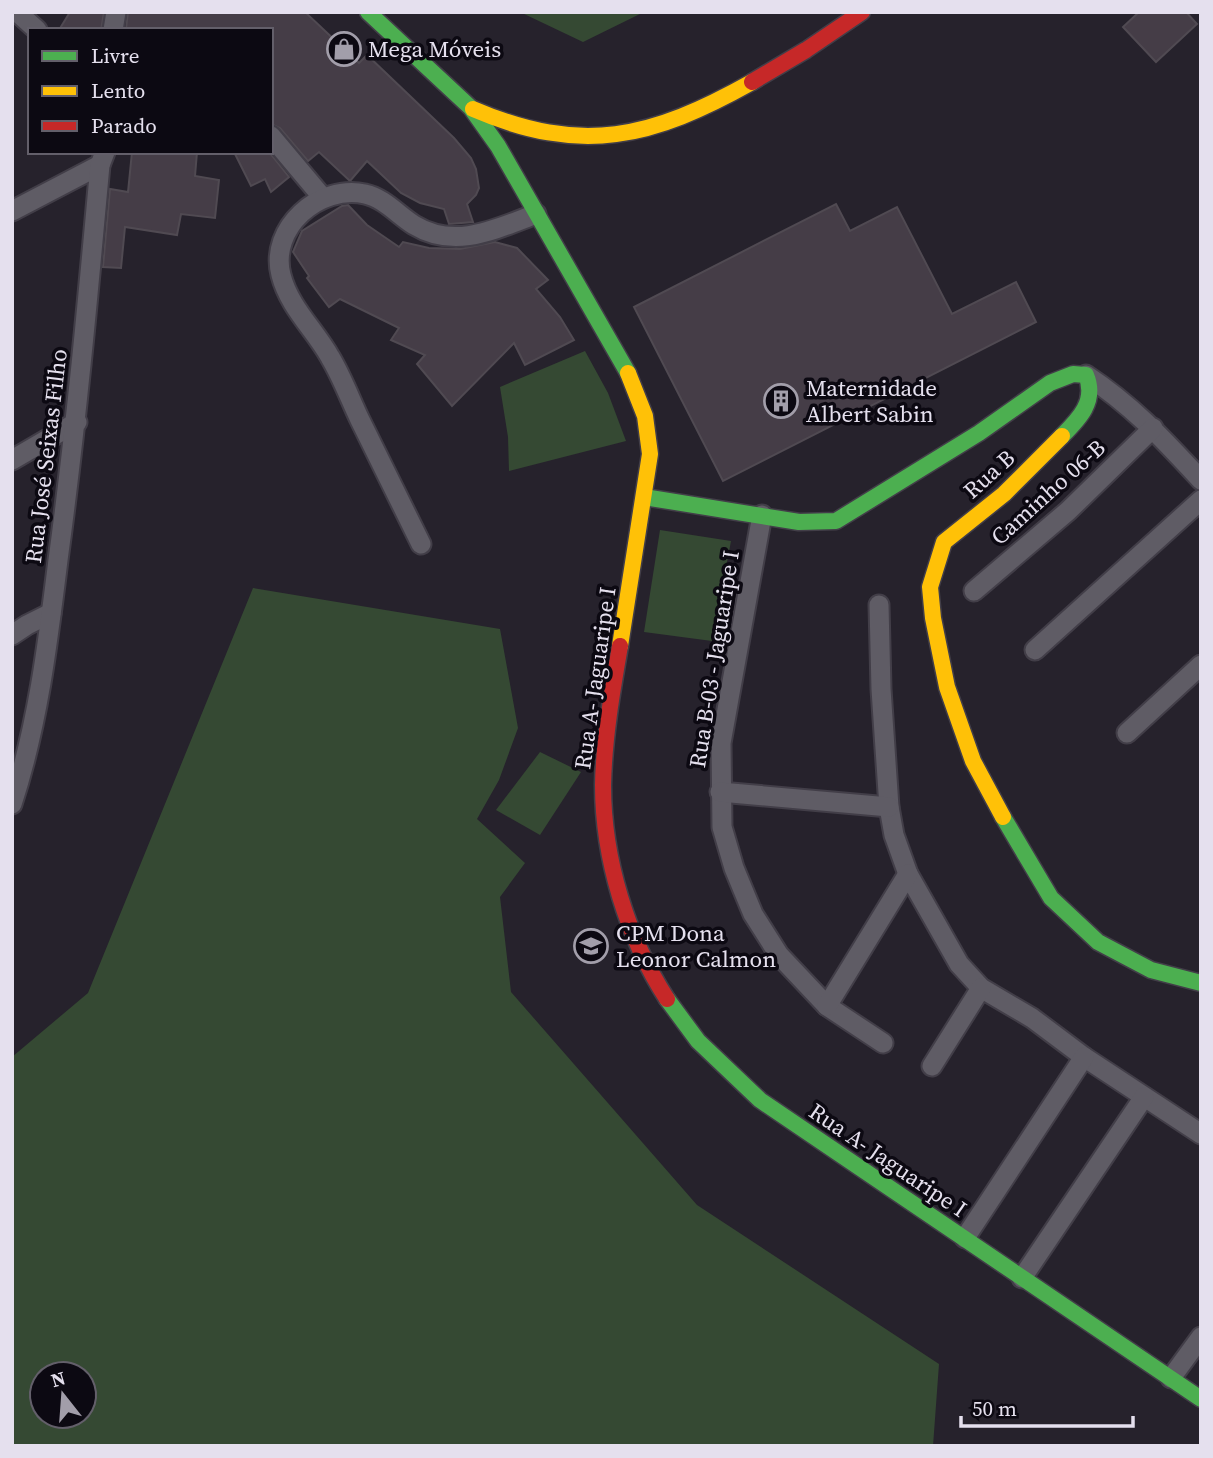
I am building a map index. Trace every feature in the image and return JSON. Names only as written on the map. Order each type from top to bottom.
[{"type":"main road","points":[[368,12],[471,108],[503,123],[533,132],[567,137],[604,138],[674,119],[750,82],[797,56],[862,12]]},
{"type":"main road","name":"Rua A- Jaguaripe I","points":[[471,108],[498,146],[631,379],[650,431],[644,497],[607,725],[603,767],[608,842],[628,920],[647,962],[669,1000],[697,1039],[760,1100],[1201,1399]]},
{"type":"main road","name":"Rua B","points":[[644,497],[762,515],[797,524],[817,525],[836,521],[979,433],[1050,383],[1073,374],[1086,375],[1091,387],[1088,402],[1075,423],[1004,494],[944,542],[930,587],[933,618],[947,687],[974,761],[1009,829],[1051,898],[1098,942],[1151,970],[1201,983]]},
{"type":"street","points":[[17,12],[35,28]]},
{"type":"street","points":[[273,138],[323,198]]},
{"type":"street","points":[[12,211],[103,158]]},
{"type":"street","name":"Rua José Seixas Filho","points":[[12,804],[35,716],[51,613],[77,422],[103,158]]},
{"type":"street","points":[[421,544],[330,356],[287,293],[279,254],[285,236],[295,220],[310,205],[343,192],[366,194],[383,201],[416,226],[441,237],[464,238],[536,214]]},
{"type":"street","points":[[1086,375],[1118,397],[1153,428],[1201,480]]},
{"type":"street","points":[[12,460],[77,422]]},
{"type":"street","name":"Caminho 06-B","points":[[974,591],[1068,510],[1153,428]]},
{"type":"street","points":[[1035,650],[1201,500]]},
{"type":"street","name":"Rua B-03 - Jaguaripe I","points":[[762,515],[721,743],[722,827],[734,868],[753,915],[779,955],[827,1006],[883,1043]]},
{"type":"street","points":[[879,605],[888,807],[894,835],[908,874],[959,964],[981,988],[1032,1018],[1084,1057],[1201,1135]]},
{"type":"street","points":[[12,635],[51,613]]},
{"type":"street","points":[[1126,733],[1201,665]]},
{"type":"street","points":[[720,792],[888,807]]},
{"type":"street","points":[[827,1006],[908,874]]},
{"type":"street","points":[[932,1066],[981,988]]},
{"type":"street","points":[[965,1238],[1084,1057]]},
{"type":"street","points":[[1022,1278],[1144,1097]]},
{"type":"street","points":[[1171,1378],[1201,1337]]},
{"type":"green space","points":[[520,12],[644,12],[583,42]]},
{"type":"green space","points":[[585,351],[608,393],[626,441],[509,471],[508,437],[500,387]]},
{"type":"green space","points":[[660,530],[731,541],[712,641],[644,632]]},
{"type":"green space","points":[[253,588],[500,629],[518,728],[499,780],[477,819],[525,863],[500,897],[511,992],[697,1205],[939,1364],[933,1446],[12,1446],[12,1057],[88,993]]},
{"type":"green space","points":[[540,752],[581,772],[540,835],[496,810]]},
{"type":"building","points":[[70,12],[104,12],[101,28],[60,28]]},
{"type":"building","points":[[128,12],[305,12],[359,63],[367,55],[454,138],[471,158],[479,188],[467,204],[473,222],[449,224],[444,209],[420,203],[401,193],[367,161],[350,181],[319,152],[308,161],[280,128],[273,125],[273,28],[126,28]]},
{"type":"building","points":[[1139,12],[1186,12],[1197,24],[1156,62],[1123,27]]},
{"type":"building","points":[[132,154],[197,154],[195,176],[219,180],[215,218],[181,214],[177,235],[125,227],[121,268],[103,267],[110,189],[128,192]]},
{"type":"building","points":[[235,154],[271,154],[289,177],[271,192],[265,179],[251,186]]},
{"type":"building","name":"Maternidade Albert Sabin","points":[[836,204],[850,231],[897,207],[952,314],[1016,282],[1036,322],[723,481],[634,307]]},
{"type":"building","points":[[348,205],[367,225],[399,247],[403,242],[429,248],[460,249],[495,242],[517,248],[548,280],[536,289],[560,317],[574,340],[525,365],[514,343],[452,406],[417,364],[425,355],[391,340],[399,328],[340,299],[329,307],[307,278],[309,276],[293,252],[302,231]]},
{"type":"traffic: fast","points":[[368,12],[471,108],[498,146],[628,373]]},
{"type":"traffic: fast","points":[[644,497],[799,522],[836,521],[979,433],[1050,383],[1073,374],[1086,375],[1089,384],[1088,401],[1080,416],[1062,436]]},
{"type":"traffic: fast","points":[[1003,817],[1051,898],[1098,942],[1151,970],[1201,983]]},
{"type":"traffic: fast","points":[[667,999],[698,1041],[760,1100],[1201,1399]]},
{"type":"traffic: slow","points":[[473,109],[512,124],[549,132],[583,136],[616,134],[649,128],[682,116],[752,82]]},
{"type":"traffic: slow","points":[[620,646],[650,454],[645,416],[628,373]]},
{"type":"traffic: slow","points":[[1003,817],[973,761],[947,687],[933,618],[930,587],[944,542],[1004,494],[1062,436]]},
{"type":"traffic: jam","points":[[752,82],[862,12]]},
{"type":"traffic: jam","points":[[620,646],[604,767],[607,841],[629,924],[667,999]]},
{"type":"place","name":"Mega Móveis","points":[[344,49]]},
{"type":"place","name":"Maternidade Albert Sabin","points":[[781,401]]},
{"type":"place","name":"CPM Dona Leonor Calmon","points":[[591,946]]}]
